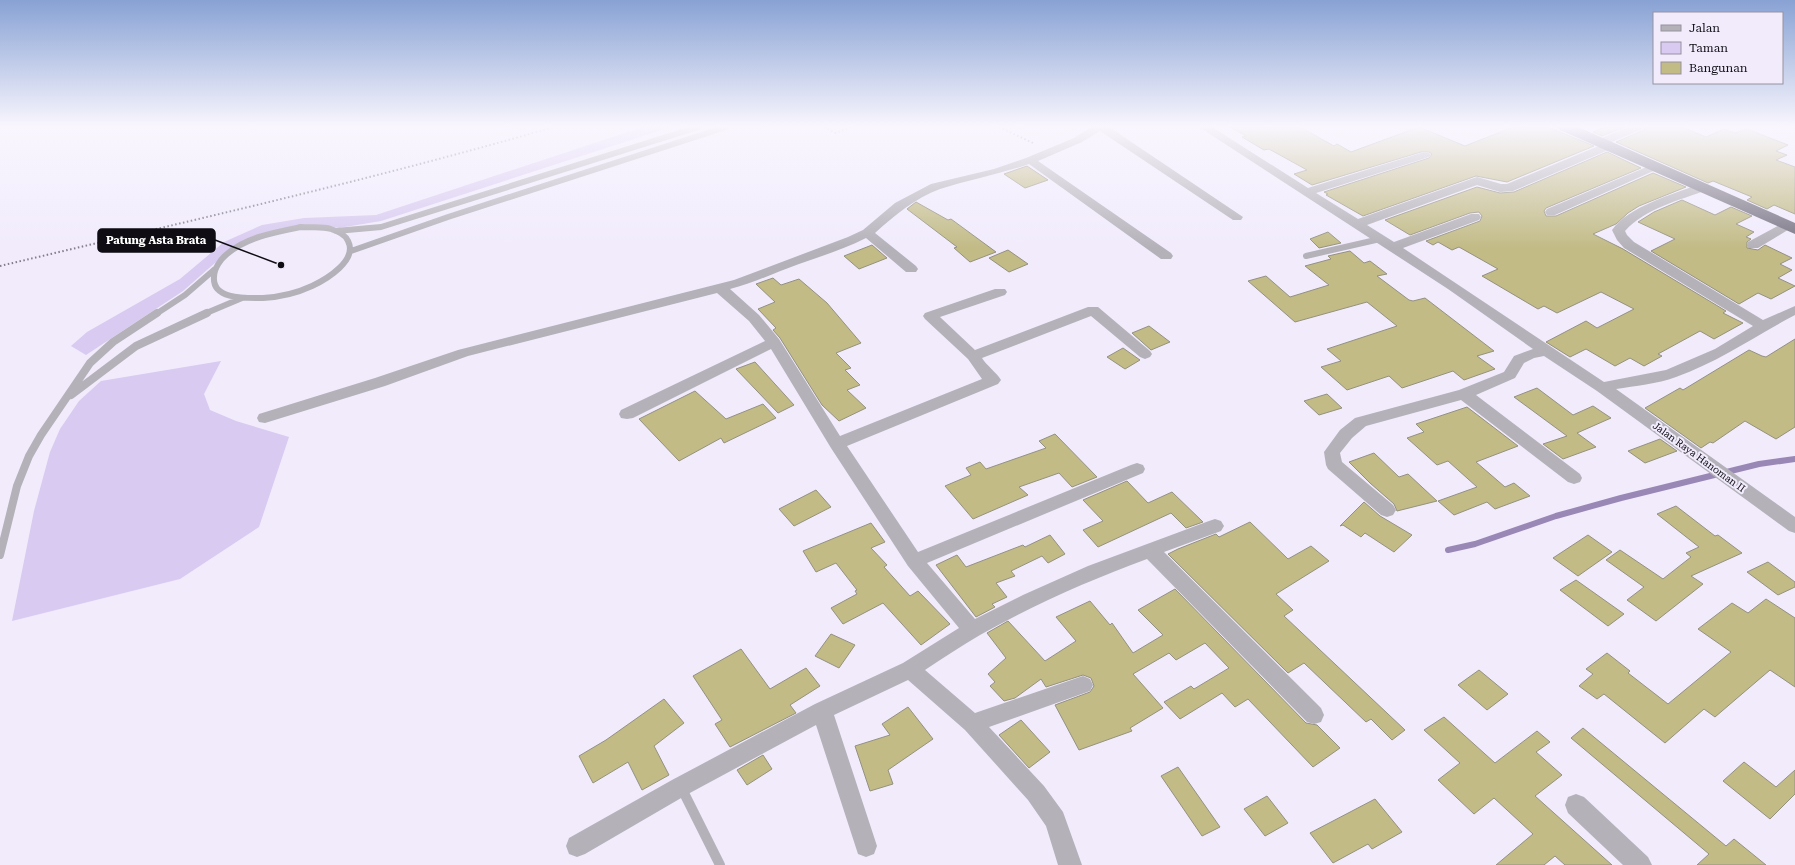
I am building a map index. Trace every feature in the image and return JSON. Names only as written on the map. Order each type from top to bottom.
[{"type":"highway","points":[[1659,167],[1791,227]]},
{"type":"street","points":[[265,418],[380,382],[463,353],[739,284],[794,261],[837,247],[867,232],[899,206],[935,187],[1009,167]]},
{"type":"street","points":[[1040,167],[1166,256]]},
{"type":"street","points":[[1161,167],[1237,217]]},
{"type":"street","name":"Jalan Raya Hanoman II","points":[[1268,167],[1454,286],[1546,351],[1602,387],[1795,526]]},
{"type":"street","points":[[1307,192],[1386,167]]},
{"type":"street","points":[[1357,224],[1477,181],[1500,188],[1509,188],[1554,167]]},
{"type":"street","points":[[1551,212],[1653,167]]},
{"type":"street","points":[[1704,187],[1643,211],[1624,222],[1618,230],[1621,237],[1629,245],[1763,326]]},
{"type":"street","points":[[1393,247],[1475,217]]},
{"type":"street","points":[[1753,245],[1791,227]]},
{"type":"street","points":[[867,232],[911,269]]},
{"type":"street","points":[[720,288],[754,318],[774,342],[837,444],[914,561],[972,630]]},
{"type":"street","points":[[837,444],[993,380],[984,372],[973,356],[930,316],[1000,292]]},
{"type":"street","points":[[973,356],[1093,310],[1145,354]]},
{"type":"street","points":[[1602,387],[1670,374],[1720,352],[1763,326],[1795,310]]},
{"type":"street","points":[[627,414],[774,342]]},
{"type":"street","points":[[1387,510],[1334,465],[1332,452],[1346,434],[1361,422],[1464,394],[1510,375],[1517,360],[1524,355],[1546,351]]},
{"type":"street","points":[[1464,394],[1574,478]]},
{"type":"street","points":[[914,561],[1138,469]]},
{"type":"street","points":[[577,846],[680,787],[822,712],[910,669],[972,630],[1030,600],[1094,571],[1215,526]]},
{"type":"street","points":[[1150,550],[1314,715]]},
{"type":"street","points":[[910,669],[972,723],[1036,793],[1055,820],[1070,865]]},
{"type":"street","points":[[972,723],[1083,685]]},
{"type":"street","points":[[822,712],[866,846]]},
{"type":"street","points":[[1576,805],[1640,865]]},
{"type":"lane","points":[[336,231],[381,227],[570,167]]},
{"type":"lane","points":[[351,251],[448,217],[601,167]]},
{"type":"lane","points":[[0,555],[4,524],[29,456],[90,363],[113,342],[185,295],[215,269],[224,257],[239,246],[259,237],[280,231],[302,228],[321,228],[336,231],[346,236],[350,243],[351,251],[345,263],[332,275],[312,286],[283,295],[265,298],[242,298],[227,295],[217,288],[212,279],[215,269]]},
{"type":"lane","points":[[1306,256],[1380,239]]},
{"type":"lane","points":[[66,399],[136,346],[180,324],[242,298]]},
{"type":"lane","points":[[680,787],[720,865]]},
{"type":"path","points":[[0,266],[411,167]]},
{"type":"green space","points":[[521,167],[546,167],[381,221],[339,228],[324,225],[303,226],[232,248],[183,291],[86,355],[71,346],[87,332],[180,279],[224,242],[262,225],[304,218],[376,215]]},
{"type":"green space","points":[[221,361],[204,394],[210,410],[236,421],[289,437],[259,527],[180,579],[12,621],[34,511],[50,452],[60,429],[79,401],[101,381]]},
{"type":"building","points":[[1023,167],[1029,167],[1048,180],[1025,188],[1004,174]]},
{"type":"building","points":[[1302,167],[1370,167],[1312,185],[1294,174],[1307,170]]},
{"type":"building","points":[[1400,167],[1542,167],[1507,182],[1476,176],[1363,216],[1326,195],[1328,194],[1324,192]]},
{"type":"building","points":[[1571,167],[1641,168],[1546,208],[1544,211],[1546,216],[1556,216],[1653,173],[1686,187],[1639,206],[1628,213],[1616,224],[1593,234],[1623,249],[1726,311],[1723,313],[1743,323],[1714,339],[1700,331],[1658,354],[1662,356],[1644,366],[1630,358],[1615,366],[1586,349],[1570,357],[1546,342],[1586,321],[1597,328],[1634,309],[1601,292],[1557,313],[1544,306],[1538,309],[1482,276],[1498,269],[1459,247],[1452,250],[1438,242],[1433,245],[1426,241],[1480,221],[1482,216],[1479,212],[1470,213],[1410,235],[1385,220],[1477,187],[1500,193],[1514,192]]},
{"type":"building","points":[[1673,167],[1795,167],[1795,214],[1774,205],[1767,209],[1747,200],[1752,197],[1713,181],[1708,183]]},
{"type":"building","points":[[1682,200],[1715,215],[1731,207],[1752,216],[1736,224],[1754,232],[1746,237],[1751,239],[1747,242],[1747,248],[1758,250],[1765,245],[1792,258],[1780,264],[1792,270],[1778,278],[1795,286],[1771,299],[1758,293],[1739,304],[1651,251],[1675,239],[1638,222],[1654,212]]},
{"type":"building","points":[[916,202],[948,220],[951,219],[996,252],[970,262],[954,248],[957,247],[907,209]]},
{"type":"building","points":[[1328,232],[1341,243],[1319,248],[1310,239]]},
{"type":"building","points":[[872,245],[887,258],[859,269],[844,256]]},
{"type":"building","points":[[1008,250],[1028,264],[1009,272],[989,258]]},
{"type":"building","points":[[1350,251],[1364,263],[1370,261],[1387,274],[1377,276],[1409,300],[1413,301],[1425,298],[1494,351],[1477,356],[1495,369],[1464,380],[1453,371],[1402,388],[1389,376],[1347,390],[1321,367],[1341,361],[1327,349],[1397,326],[1367,302],[1295,322],[1248,281],[1266,276],[1290,297],[1329,285],[1305,266],[1331,259],[1328,256]]},
{"type":"building","points":[[773,278],[781,285],[799,279],[827,303],[861,343],[836,353],[851,368],[845,370],[860,385],[847,390],[866,408],[839,421],[822,405],[780,338],[773,330],[776,328],[758,309],[775,302],[756,284]]},
{"type":"building","points":[[1149,326],[1170,342],[1151,350],[1132,333]]},
{"type":"building","points":[[1795,339],[1795,427],[1776,439],[1745,421],[1713,443],[1710,442],[1701,448],[1645,408],[1680,388],[1683,390],[1749,350],[1766,357]]},
{"type":"building","points":[[1123,348],[1140,360],[1125,369],[1107,357]]},
{"type":"building","points":[[755,362],[794,405],[778,413],[736,369]]},
{"type":"building","points":[[1537,388],[1573,415],[1593,406],[1611,418],[1577,433],[1596,447],[1563,459],[1543,444],[1567,436],[1514,397]]},
{"type":"building","points":[[695,391],[726,419],[763,404],[776,418],[724,443],[721,438],[679,461],[639,419]]},
{"type":"building","points":[[1327,394],[1342,408],[1319,415],[1304,401]]},
{"type":"building","points":[[1467,407],[1518,446],[1476,462],[1505,487],[1514,483],[1530,496],[1495,509],[1487,502],[1454,515],[1438,501],[1477,487],[1448,461],[1437,465],[1407,438],[1424,432],[1416,424]]},
{"type":"building","points":[[1055,434],[1097,477],[1072,487],[1059,473],[1019,487],[1028,495],[973,519],[945,486],[971,475],[966,468],[980,462],[986,469],[1046,448],[1039,441]]},
{"type":"building","points":[[1660,439],[1677,451],[1645,463],[1628,451]]},
{"type":"building","points":[[1374,453],[1399,477],[1408,474],[1437,501],[1397,511],[1394,504],[1349,462]]},
{"type":"building","points":[[1127,481],[1148,503],[1172,492],[1203,522],[1186,528],[1171,513],[1098,547],[1083,530],[1103,521],[1083,500]]},
{"type":"building","points":[[816,490],[831,507],[794,526],[779,509]]},
{"type":"building","points":[[1364,502],[1380,516],[1412,535],[1394,552],[1365,533],[1361,537],[1343,525],[1340,526]]},
{"type":"building","points":[[1676,506],[1715,536],[1718,535],[1742,553],[1691,576],[1703,584],[1656,621],[1627,600],[1644,587],[1606,560],[1620,550],[1663,579],[1691,557],[1686,553],[1699,547],[1657,514]]},
{"type":"building","points":[[1250,522],[1288,559],[1311,546],[1329,561],[1276,594],[1293,610],[1284,616],[1405,730],[1392,740],[1371,719],[1366,722],[1304,663],[1288,673],[1168,554],[1216,534],[1219,537]]},
{"type":"building","points":[[871,523],[885,542],[871,548],[887,565],[884,567],[910,596],[918,591],[950,624],[921,645],[883,603],[843,624],[831,608],[857,594],[855,591],[857,590],[836,563],[816,572],[803,551]]},
{"type":"building","points":[[1050,535],[1065,554],[1048,563],[1042,556],[1011,571],[1015,576],[996,583],[1007,597],[992,604],[995,607],[976,617],[936,565],[957,555],[966,567],[1023,545],[1025,547]]},
{"type":"building","points":[[1588,535],[1612,552],[1578,576],[1553,558]]},
{"type":"building","points":[[1768,562],[1795,582],[1795,587],[1778,595],[1747,572]]},
{"type":"building","points":[[1576,580],[1624,614],[1608,626],[1560,590]]},
{"type":"building","points":[[1175,589],[1306,723],[1317,725],[1340,748],[1313,767],[1248,699],[1235,707],[1222,693],[1180,719],[1164,702],[1191,686],[1194,689],[1229,668],[1205,643],[1176,660],[1169,653],[1133,674],[1163,708],[1130,728],[1132,731],[1079,750],[1055,705],[1090,692],[1094,686],[1091,678],[1083,675],[1046,687],[1041,679],[1015,698],[1004,701],[990,686],[995,682],[988,674],[1006,658],[987,633],[1008,621],[1045,661],[1076,641],[1056,617],[1090,601],[1110,625],[1112,623],[1133,653],[1163,635],[1138,610]]},
{"type":"building","points":[[1766,599],[1795,618],[1795,687],[1770,670],[1715,717],[1704,709],[1665,743],[1604,694],[1597,699],[1579,686],[1593,674],[1586,669],[1607,653],[1630,671],[1628,673],[1668,704],[1731,652],[1698,629],[1732,603],[1748,613]]},
{"type":"building","points":[[831,634],[855,645],[839,668],[815,656]]},
{"type":"building","points":[[741,649],[770,689],[806,668],[820,686],[790,705],[796,713],[730,747],[715,724],[722,720],[693,676]]},
{"type":"building","points":[[1479,670],[1508,694],[1487,710],[1458,685]]},
{"type":"building","points":[[664,699],[684,723],[654,746],[669,775],[642,790],[628,762],[593,783],[579,756],[606,740]]},
{"type":"building","points":[[908,707],[933,739],[888,770],[893,784],[870,791],[855,746],[890,735],[882,724]]},
{"type":"building","points":[[1444,717],[1495,763],[1537,731],[1550,742],[1536,752],[1562,775],[1535,796],[1612,865],[1565,865],[1555,856],[1544,865],[1496,865],[1533,834],[1494,798],[1474,814],[1438,780],[1460,763],[1424,730]]},
{"type":"building","points":[[1021,720],[1050,752],[1029,768],[999,735]]},
{"type":"building","points":[[1583,728],[1726,846],[1734,839],[1766,865],[1697,865],[1709,854],[1571,738]]},
{"type":"building","points":[[763,755],[772,769],[747,785],[737,770]]},
{"type":"building","points":[[1744,762],[1776,787],[1795,770],[1795,794],[1770,819],[1723,781]]},
{"type":"building","points":[[1178,767],[1220,827],[1202,836],[1161,776]]},
{"type":"building","points":[[1267,796],[1288,823],[1265,836],[1244,809]]},
{"type":"building","points":[[1375,799],[1402,832],[1372,849],[1368,844],[1333,863],[1310,833]]},
{"type":"waterway","points":[[1448,550],[1475,544],[1556,516],[1621,498],[1759,464],[1795,459]]},
{"type":"place","name":"Patung Asta Brata","points":[[281,265]]}]
